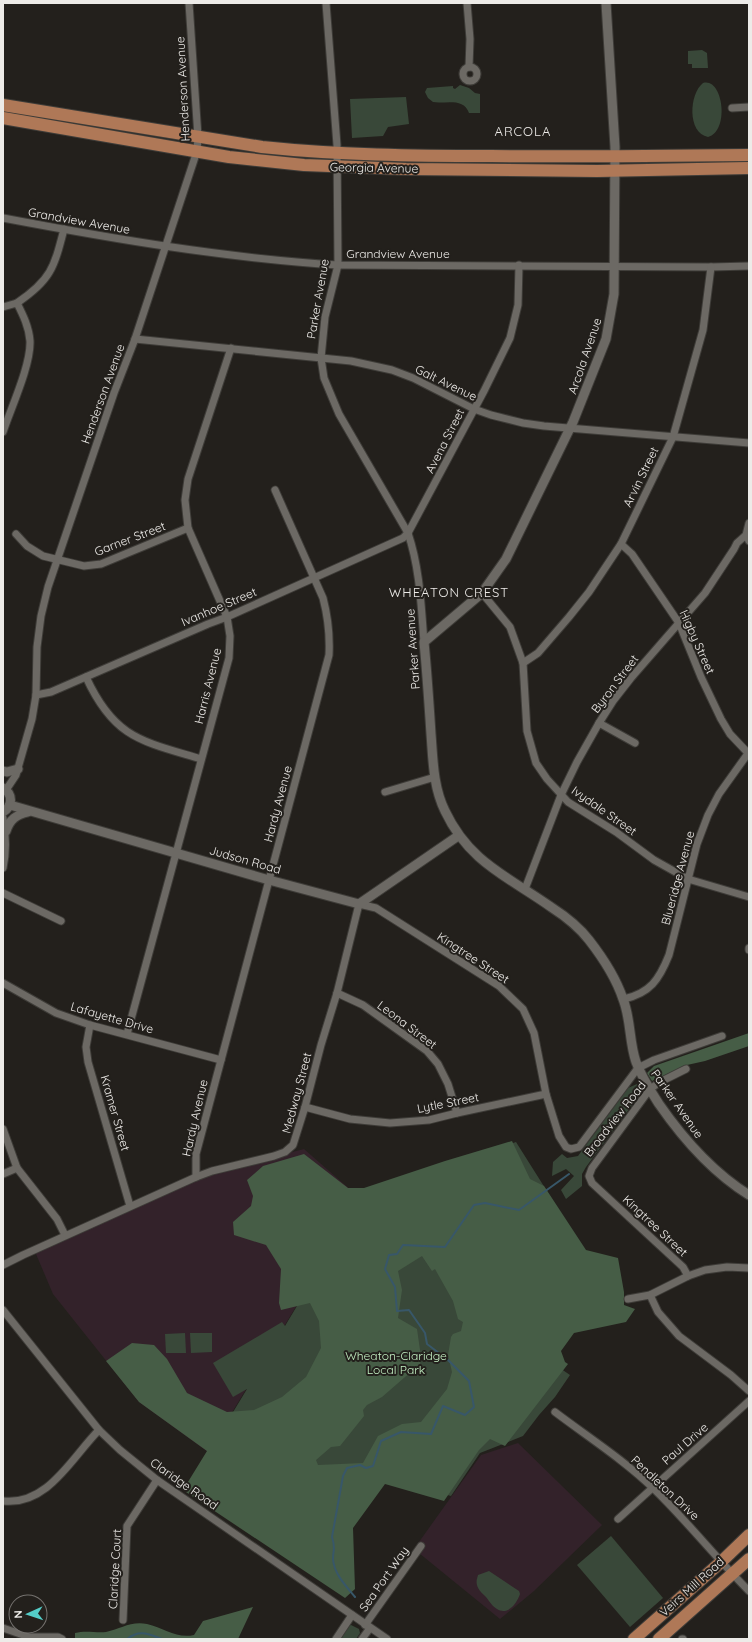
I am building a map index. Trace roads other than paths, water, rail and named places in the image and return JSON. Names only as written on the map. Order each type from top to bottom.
[{"type":"main road","name":"Georgia Avenue","points":[[3,105],[268,148],[336,153],[616,157],[749,155]]},
{"type":"main road","name":"Georgia Avenue","points":[[3,118],[271,162],[338,167],[615,171],[749,168]]},
{"type":"main road","name":"Veirs Mill Road","points":[[634,1639],[721,1562],[749,1535]]},
{"type":"main road","name":"Veirs Mill Road","points":[[659,1639],[749,1559]]},
{"type":"street","name":"Henderson Avenue","points":[[5,789],[11,785],[18,769],[32,719],[36,695],[37,647],[41,616],[48,587],[114,393],[135,339],[197,151],[198,137],[189,3]]},
{"type":"street","name":"Parker Avenue","points":[[326,3],[338,167],[338,265],[325,317],[321,358],[324,378],[339,414],[408,533],[414,550],[420,580],[435,777],[444,809],[458,836],[472,852],[486,864],[564,916],[588,938],[608,965],[624,999],[638,1068],[643,1078],[669,1118],[696,1152],[731,1183],[749,1195]]},
{"type":"street","points":[[467,3],[470,39],[469,67]]},
{"type":"street","name":"Arcola Avenue","points":[[424,642],[482,593],[506,559],[570,428],[606,339],[614,294],[616,157],[606,3]]},
{"type":"street","points":[[732,108],[749,107]]},
{"type":"street","name":"Grandview Avenue","points":[[3,218],[99,236],[166,246],[281,261],[338,265],[749,266]]},
{"type":"street","points":[[3,307],[17,303],[37,289],[50,273],[57,257],[64,229]]},
{"type":"street","name":"Avena Street","points":[[408,533],[484,391],[510,338],[518,305],[519,265]]},
{"type":"street","name":"Arvin Street","points":[[523,664],[538,653],[569,617],[621,544],[673,437],[703,330],[712,267]]},
{"type":"street","points":[[3,432],[26,368],[30,349],[28,330],[17,303]]},
{"type":"street","name":"Galt Avenue","points":[[135,339],[351,361],[392,370],[413,378],[474,409],[523,423],[749,443]]},
{"type":"street","name":"Harris Avenue","points":[[127,1034],[229,658],[230,636],[226,617],[188,528],[185,500],[188,479],[231,348]]},
{"type":"street","name":"Hardy Avenue","points":[[196,1177],[196,1154],[329,655],[330,633],[324,598],[275,490]]},
{"type":"street","points":[[748,538],[749,524]]},
{"type":"street","name":"Garner Street","points":[[16,534],[31,549],[43,556],[84,566],[101,564],[188,528]]},
{"type":"street","name":"Ivanhoe Street","points":[[36,695],[51,692],[226,617],[403,538],[408,533]]},
{"type":"street","name":"Byron Street","points":[[525,889],[562,795],[577,762],[599,723],[613,701],[631,678],[705,593],[737,543],[748,538]]},
{"type":"street","name":"Higby Street","points":[[621,544],[632,554],[679,623],[721,719],[730,734],[748,752]]},
{"type":"street","name":"Ivydale Street","points":[[482,593],[510,626],[523,664],[527,731],[536,763],[547,780],[568,802],[616,832],[654,860],[688,880],[749,896]]},
{"type":"street","points":[[86,677],[95,696],[105,711],[117,724],[132,735],[150,743],[201,758]]},
{"type":"street","points":[[599,723],[635,743]]},
{"type":"street","name":"Blueridge Avenue","points":[[624,999],[634,997],[646,990],[662,972],[669,955],[697,844],[708,815],[719,794],[748,752]]},
{"type":"street","points":[[3,771],[7,772],[18,769]]},
{"type":"street","points":[[384,792],[435,777]]},
{"type":"street","points":[[5,789],[10,797],[6,808]]},
{"type":"street","name":"Judson Road","points":[[6,808],[30,812],[359,904]]},
{"type":"street","points":[[6,831],[8,823],[13,818],[22,813],[30,812]]},
{"type":"street","points":[[3,818],[6,831],[6,848],[3,868]]},
{"type":"street","points":[[359,904],[458,836]]},
{"type":"street","points":[[3,893],[61,921]]},
{"type":"street","name":"Medway Street","points":[[3,1265],[65,1235],[196,1177],[212,1171],[274,1156],[285,1152],[293,1145],[296,1140],[306,1107],[359,904]]},
{"type":"street","name":"Kingtree Street","points":[[359,904],[376,908],[499,986],[523,1010],[534,1033],[546,1094],[559,1136],[566,1147],[572,1149]]},
{"type":"street","name":"Lafayette Drive","points":[[3,983],[56,1013],[90,1024],[221,1060]]},
{"type":"street","name":"Leona Street","points":[[337,993],[363,1005],[427,1051],[438,1064],[448,1084],[456,1113]]},
{"type":"street","name":"Kramer Street","points":[[90,1024],[86,1047],[88,1062],[130,1206]]},
{"type":"street","name":"Broadview Road","points":[[572,1149],[579,1147],[611,1102],[632,1078],[638,1068],[654,1060],[722,1036]]},
{"type":"street","name":"Broadview Road","points":[[589,1176],[592,1168],[650,1089],[660,1082],[686,1069]]},
{"type":"street","name":"Lytle Street","points":[[306,1107],[350,1119],[390,1122],[429,1120],[546,1094]]},
{"type":"street","points":[[3,1129],[17,1168],[57,1219],[65,1235]]},
{"type":"street","points":[[3,1174],[17,1168]]},
{"type":"street","name":"Kingtree Street","points":[[589,1176],[592,1183],[683,1267],[688,1276]]},
{"type":"street","points":[[628,1299],[650,1295],[688,1276],[705,1270],[727,1267],[749,1268]]},
{"type":"street","points":[[650,1295],[658,1312],[679,1336],[731,1375],[749,1391]]},
{"type":"street","name":"Claridge Road","points":[[3,1310],[99,1430],[120,1450],[157,1480],[387,1639]]},
{"type":"street","name":"Paul Drive","points":[[618,1519],[749,1401]]},
{"type":"street","name":"Pendleton Drive","points":[[555,1412],[629,1467],[652,1488],[684,1519],[732,1575],[749,1591]]},
{"type":"street","points":[[3,1500],[23,1499],[36,1495],[60,1476],[99,1430]]},
{"type":"street","name":"Claridge Court","points":[[123,1620],[127,1526],[157,1480]]},
{"type":"street","name":"Sea Port Way","points":[[362,1639],[367,1626],[421,1546]]},
{"type":"street","points":[[336,1639],[352,1615]]},
{"type":"street","points":[[3,1628],[28,1637],[58,1636],[62,1639]]},
{"type":"waterway","points":[[355,1597],[338,1575],[333,1559],[334,1547],[332,1537],[343,1476],[347,1468],[360,1465],[366,1468],[373,1466],[381,1441],[401,1432],[431,1434],[443,1406],[465,1415],[474,1407],[469,1381],[448,1360],[427,1344],[425,1333],[409,1310],[397,1311],[395,1287],[385,1269],[389,1255],[397,1254],[403,1245],[445,1247],[474,1205],[485,1203],[519,1210],[569,1174]]},
{"type":"waterway","points":[[127,1639],[140,1633],[162,1639]]},
{"type":"district","name":"ARCOLA","points":[[523,131]]},
{"type":"district","name":"WHEATON CREST","points":[[449,592]]},
{"type":"park label","name":"Wheaton-Claridge Local Park","points":[[396,1363]]}]
